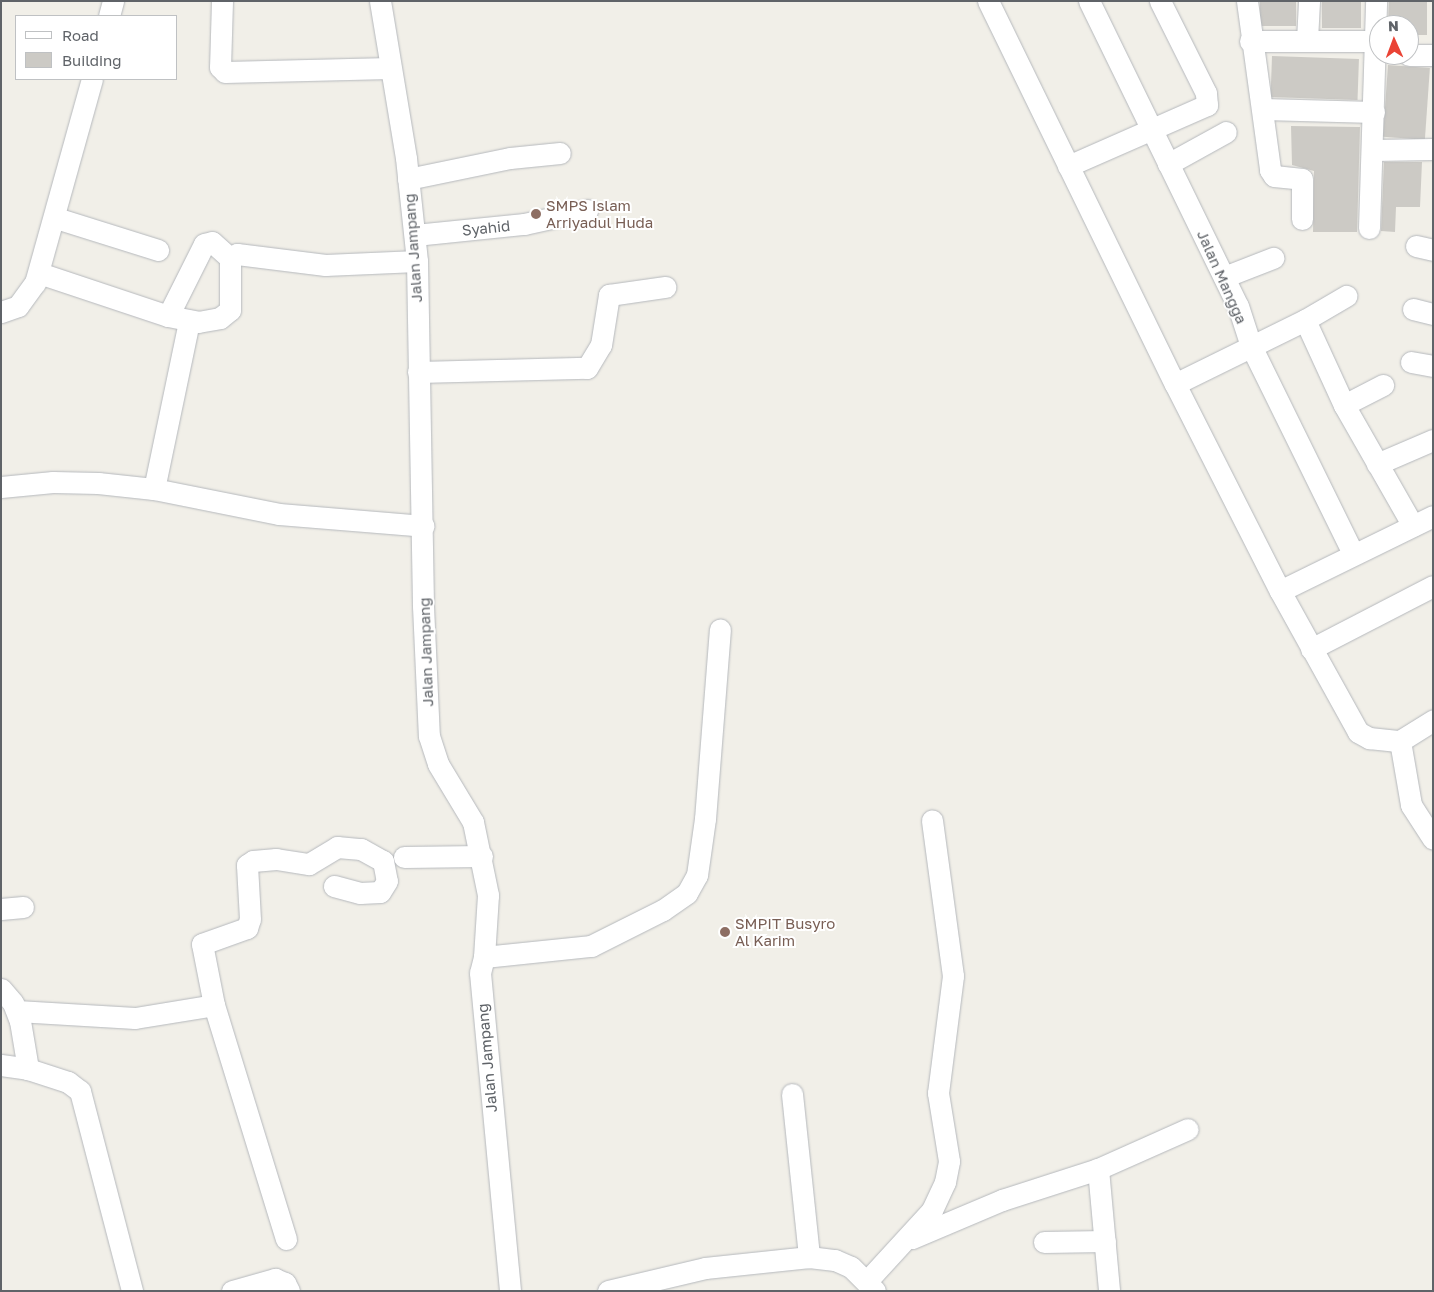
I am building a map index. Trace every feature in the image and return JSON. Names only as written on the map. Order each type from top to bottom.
[{"type":"street","points":[[109,15],[113,1]]},
{"type":"street","points":[[222,1],[220,66],[225,72],[390,68]]},
{"type":"street","name":"Jalan Jampang","points":[[380,1],[408,179],[417,261],[418,372],[424,526],[423,606],[429,736],[438,764],[473,822],[482,856],[488,896],[484,957],[480,973],[510,1291]]},
{"type":"street","points":[[988,1],[1175,384],[1280,591],[1358,732],[1368,738],[1402,748],[1433,737]]},
{"type":"street","name":"Jalan Mangga","points":[[1089,1],[1238,306],[1251,346],[1353,553]]},
{"type":"street","points":[[1068,166],[1206,107],[1206,93],[1160,1]]},
{"type":"street","points":[[1247,1],[1250,41],[1263,109],[1270,170],[1274,176],[1302,179],[1302,219]]},
{"type":"street","points":[[1308,40],[1309,1]]},
{"type":"street","points":[[1376,1],[1376,15]]},
{"type":"street","points":[[1250,41],[1308,40],[1369,49]]},
{"type":"street","points":[[1419,55],[1433,55]]},
{"type":"street","points":[[1369,228],[1376,65]]},
{"type":"street","points":[[1,312],[18,306],[26,299],[39,273],[56,218],[92,80]]},
{"type":"street","points":[[1263,109],[1374,112]]},
{"type":"street","points":[[1168,164],[1226,132]]},
{"type":"street","points":[[1373,150],[1433,148]]},
{"type":"street","points":[[408,179],[510,158],[560,153]]},
{"type":"street","name":"Syahid","points":[[415,235],[524,224],[587,210]]},
{"type":"street","points":[[56,218],[158,250]]},
{"type":"street","points":[[39,273],[168,316],[189,321],[214,320],[230,310],[230,258],[212,242],[204,244],[168,316]]},
{"type":"street","points":[[230,258],[244,252],[288,262],[325,265],[417,261]]},
{"type":"street","points":[[1224,277],[1273,258]]},
{"type":"street","points":[[418,372],[585,368],[593,363],[600,345],[609,295],[665,287]]},
{"type":"street","points":[[1175,384],[1305,320],[1346,296]]},
{"type":"street","points":[[1305,320],[1344,405],[1413,526]]},
{"type":"street","points":[[154,489],[189,321]]},
{"type":"street","points":[[1411,362],[1433,366]]},
{"type":"street","points":[[1344,405],[1383,385]]},
{"type":"street","points":[[1378,464],[1433,440]]},
{"type":"street","points":[[1,487],[53,482],[154,489],[279,514],[424,526]]},
{"type":"street","points":[[1280,591],[1353,553],[1433,516]]},
{"type":"street","points":[[1311,649],[1433,586]]},
{"type":"street","points":[[484,957],[591,946],[663,910],[688,893],[697,875],[706,819],[720,630]]},
{"type":"street","points":[[1402,748],[1433,720]]},
{"type":"street","points":[[1402,748],[1411,804],[1433,839]]},
{"type":"street","points":[[608,1291],[706,1268],[809,1257],[843,1264],[871,1286],[900,1243],[932,1210],[944,1182],[949,1161],[938,1093],[953,976],[932,820]]},
{"type":"street","points":[[286,1239],[214,1005],[202,944],[247,928],[250,919],[246,865],[276,859],[310,864],[337,847],[361,849],[382,861],[387,880],[385,888],[380,892],[360,893],[334,886]]},
{"type":"street","points":[[404,857],[482,856]]},
{"type":"street","points":[[1,909],[23,907]]},
{"type":"street","points":[[1,990],[17,1011],[28,1069]]},
{"type":"street","points":[[17,1011],[135,1018],[214,1005]]},
{"type":"street","points":[[1,1065],[28,1069],[68,1082],[80,1091],[132,1291]]},
{"type":"street","points":[[792,1094],[809,1257]]},
{"type":"street","points":[[900,1243],[1002,1200],[1098,1169],[1188,1130]]},
{"type":"street","points":[[1098,1169],[1109,1291]]},
{"type":"street","points":[[1044,1242],[1104,1241]]},
{"type":"street","points":[[232,1291],[275,1279],[285,1283],[288,1291]]},
{"type":"building","points":[[1322,1],[1361,1],[1361,28],[1322,28]]},
{"type":"building","points":[[1389,1],[1427,1],[1427,35],[1419,35],[1419,15],[1388,15]]},
{"type":"building","points":[[1260,2],[1296,2],[1296,26],[1260,26]]},
{"type":"building","points":[[1272,56],[1359,59],[1358,100],[1271,97]]},
{"type":"building","points":[[1388,65],[1430,68],[1425,140],[1383,137]]},
{"type":"building","points":[[1291,126],[1360,127],[1357,232],[1313,232],[1314,171],[1292,165]]},
{"type":"building","points":[[1384,162],[1422,162],[1420,207],[1396,207],[1395,232],[1381,231]]},
{"type":"place","name":"SMPS Islam Arriyadul Huda","points":[[536,214]]},
{"type":"place","name":"SMPIT Busyro Al Karim","points":[[725,932]]}]
